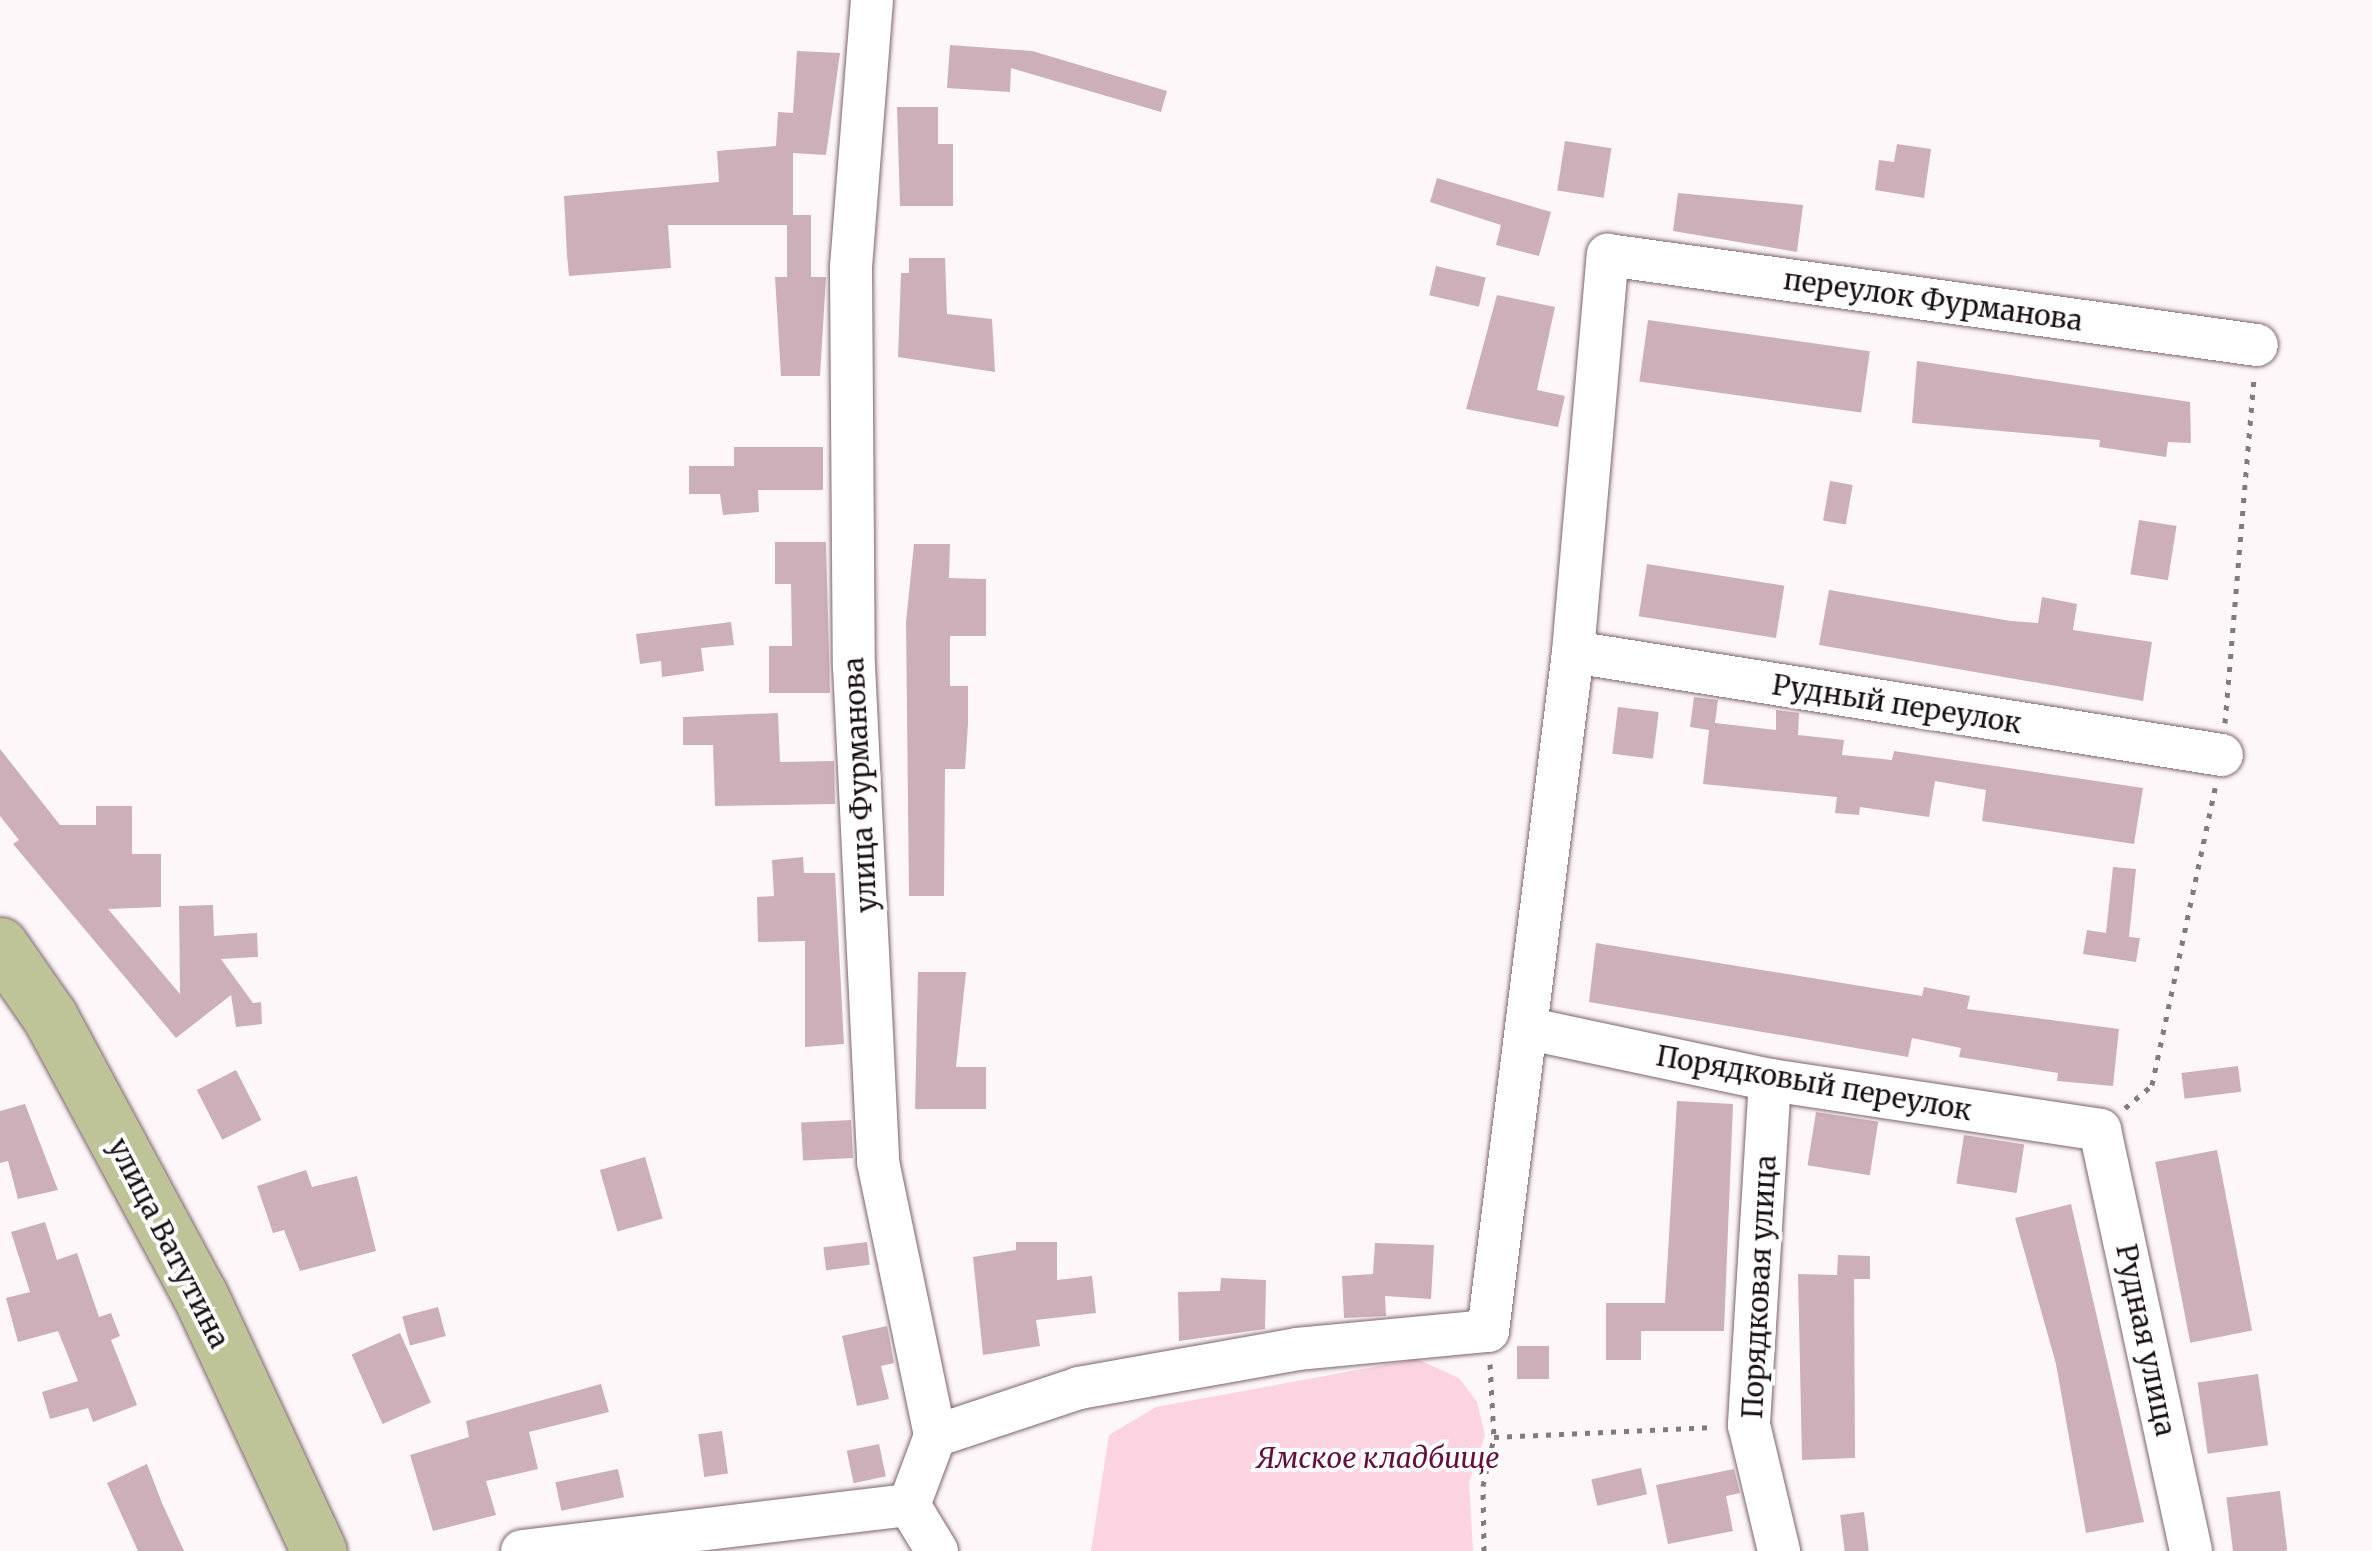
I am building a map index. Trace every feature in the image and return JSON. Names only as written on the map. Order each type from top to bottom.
[{"type":"main road","name":"улица Ватутина","points":[[0,945],[50,1018],[200,1295],[319,1551]]},
{"type":"street","name":"улица Фурманова","points":[[872,0],[851,268],[856,706],[878,1162],[935,1436]]},
{"type":"street","name":"переулок Фурманова","points":[[1572,652],[1608,255],[2258,346]]},
{"type":"street","points":[[909,1504],[935,1436],[1079,1388],[1297,1350],[1488,1332],[1530,1029],[1572,652]]},
{"type":"street","name":"Рудный переулок","points":[[1572,652],[2222,756]]},
{"type":"street","name":"Порядковый переулок","points":[[1530,1029],[1770,1080],[2100,1130]]},
{"type":"street","name":"Порядковая улица","points":[[1770,1080],[1750,1425],[1779,1551]]},
{"type":"street","name":"Рудная улица","points":[[2100,1130],[2191,1551]]},
{"type":"street","points":[[522,1551],[909,1504]]},
{"type":"street","points":[[909,1504],[937,1551]]},
{"type":"path","points":[[2100,1130],[2152,1085],[2222,756],[2258,346]]},
{"type":"path","points":[[1484,1551],[1483,1486],[1494,1438],[1488,1332]]},
{"type":"path","points":[[1494,1438],[1750,1425]]},
{"type":"green space","name":"Ямское кладбище","points":[[1417,1359],[1459,1378],[1477,1402],[1485,1435],[1469,1482],[1473,1551],[1091,1551],[1109,1435],[1156,1407]]},
{"type":"building","points":[[950,45],[1032,51],[1167,91],[1161,112],[1011,68],[1010,92],[947,88]]},
{"type":"building","points":[[797,51],[840,53],[826,155],[793,153],[793,215],[811,215],[811,277],[826,277],[820,376],[781,376],[775,277],[787,277],[787,225],[668,225],[671,268],[569,276],[567,255],[564,196],[719,182],[717,151],[776,146],[778,112],[793,113]]},
{"type":"building","points":[[897,107],[938,107],[938,144],[953,144],[953,206],[900,206]]},
{"type":"building","points":[[1565,141],[1611,148],[1604,198],[1557,190]]},
{"type":"building","points":[[1897,144],[1931,149],[1924,198],[1875,190],[1879,160],[1894,162]]},
{"type":"building","points":[[1437,178],[1551,212],[1539,256],[1496,245],[1501,225],[1430,202]]},
{"type":"building","points":[[1678,193],[1803,205],[1797,252],[1673,231]]},
{"type":"building","points":[[909,258],[945,258],[947,314],[992,319],[995,372],[898,357],[901,273],[909,273]]},
{"type":"building","points":[[1436,266],[1486,277],[1479,307],[1429,295]]},
{"type":"building","points":[[1497,295],[1555,307],[1537,390],[1565,396],[1558,427],[1466,409]]},
{"type":"building","points":[[1648,320],[1870,351],[1861,413],[1639,381]]},
{"type":"building","points":[[1917,361],[2190,402],[2191,443],[2168,442],[2166,457],[2099,447],[2100,440],[1912,423]]},
{"type":"building","points":[[734,447],[823,447],[823,490],[758,490],[759,512],[723,515],[720,494],[689,494],[689,466],[734,466]]},
{"type":"building","points":[[1830,481],[1853,485],[1846,524],[1823,520]]},
{"type":"building","points":[[2139,520],[2177,526],[2168,580],[2130,574]]},
{"type":"building","points":[[775,542],[826,542],[830,693],[769,693],[769,646],[792,646],[791,584],[775,584]]},
{"type":"building","points":[[914,544],[950,544],[949,578],[986,579],[986,636],[950,636],[950,686],[968,686],[968,724],[965,769],[945,769],[944,896],[909,896],[906,622]]},
{"type":"building","points":[[1647,564],[1784,586],[1776,638],[1639,616]]},
{"type":"building","points":[[1829,590],[2038,623],[2042,597],[2077,604],[2073,630],[2152,642],[2143,701],[1819,645]]},
{"type":"building","points":[[731,622],[734,645],[701,648],[704,671],[662,677],[661,661],[640,664],[636,634]]},
{"type":"building","points":[[1694,697],[1718,700],[1715,723],[1776,730],[1776,710],[1799,713],[1798,735],[1844,740],[1842,755],[1892,760],[1894,751],[2143,788],[2134,844],[1982,821],[1986,790],[1935,781],[1929,817],[1860,807],[1859,815],[1835,813],[1837,797],[1703,784],[1709,730],[1690,727]]},
{"type":"building","points":[[1618,707],[1659,712],[1653,759],[1612,754]]},
{"type":"building","points":[[778,713],[780,762],[834,761],[835,804],[715,806],[713,745],[683,745],[683,717]]},
{"type":"building","points":[[0,749],[60,825],[96,825],[96,806],[132,806],[132,854],[161,854],[161,907],[108,909],[180,994],[179,906],[213,905],[214,936],[257,933],[258,957],[221,959],[253,1003],[261,1002],[262,1024],[236,1027],[231,995],[176,1038],[13,844],[19,840],[0,816]]},
{"type":"building","points":[[803,857],[804,873],[835,873],[844,1044],[805,1047],[805,941],[758,942],[757,897],[774,896],[772,860]]},
{"type":"building","points":[[2113,867],[2136,869],[2129,937],[2140,938],[2136,962],[2083,954],[2087,930],[2106,933]]},
{"type":"building","points":[[1596,943],[1922,996],[1924,987],[1970,996],[1967,1009],[2119,1029],[2113,1086],[2057,1081],[2058,1073],[1959,1057],[1961,1048],[1912,1038],[1908,1057],[1589,1002]]},
{"type":"building","points":[[918,972],[966,972],[956,1067],[986,1067],[986,1109],[915,1109]]},
{"type":"building","points":[[2238,1066],[2241,1092],[2185,1099],[2181,1073]]},
{"type":"building","points":[[236,1070],[261,1120],[222,1140],[197,1090]]},
{"type":"building","points":[[1677,1101],[1733,1104],[1724,1331],[1641,1331],[1641,1360],[1606,1360],[1606,1303],[1665,1303]]},
{"type":"building","points":[[25,1104],[58,1190],[18,1199],[8,1161],[0,1163],[0,1111]]},
{"type":"building","points":[[1816,1112],[1878,1122],[1870,1175],[1808,1165]]},
{"type":"building","points":[[851,1120],[853,1158],[803,1161],[801,1123]]},
{"type":"building","points":[[1964,1135],[2024,1145],[2017,1193],[1956,1183]]},
{"type":"building","points":[[2217,1150],[2252,1331],[2190,1343],[2155,1162]]},
{"type":"building","points":[[645,1157],[663,1219],[617,1231],[600,1170]]},
{"type":"building","points":[[306,1170],[312,1187],[357,1176],[376,1251],[300,1271],[284,1230],[273,1233],[257,1186]]},
{"type":"building","points":[[2071,1204],[2144,1522],[2086,1533],[2056,1364],[2015,1218]]},
{"type":"building","points":[[45,1222],[57,1260],[77,1253],[99,1317],[111,1313],[120,1336],[111,1340],[137,1405],[93,1422],[88,1408],[50,1419],[42,1392],[78,1381],[58,1331],[18,1342],[6,1298],[30,1292],[11,1232]]},
{"type":"building","points":[[867,1242],[870,1265],[826,1270],[823,1247]]},
{"type":"building","points":[[1016,1242],[1057,1242],[1057,1280],[1092,1276],[1096,1313],[1036,1320],[1040,1346],[983,1355],[973,1257],[1016,1250]]},
{"type":"building","points":[[1375,1243],[1434,1245],[1431,1299],[1385,1296],[1386,1316],[1344,1318],[1342,1276],[1373,1274]]},
{"type":"building","points":[[1838,1255],[1870,1256],[1870,1279],[1854,1279],[1855,1458],[1802,1460],[1798,1274],[1837,1275]]},
{"type":"building","points":[[1221,1278],[1266,1280],[1265,1329],[1179,1341],[1178,1292],[1220,1291]]},
{"type":"building","points":[[438,1307],[446,1336],[410,1346],[402,1317]]},
{"type":"building","points":[[887,1326],[894,1363],[881,1366],[889,1399],[857,1406],[842,1336]]},
{"type":"building","points":[[400,1333],[431,1402],[382,1424],[352,1355]]},
{"type":"building","points":[[1517,1346],[1549,1346],[1549,1379],[1517,1379]]},
{"type":"building","points":[[2258,1374],[2268,1445],[2208,1454],[2198,1382]]},
{"type":"building","points":[[601,1384],[609,1412],[529,1432],[538,1469],[486,1481],[496,1515],[433,1531],[410,1455],[469,1437],[466,1421]]},
{"type":"building","points":[[722,1431],[728,1474],[704,1477],[698,1434]]},
{"type":"building","points":[[879,1444],[886,1476],[854,1483],[847,1451]]},
{"type":"building","points":[[147,1464],[184,1551],[138,1551],[107,1483]]},
{"type":"building","points":[[1641,1468],[1647,1494],[1597,1506],[1591,1479]]},
{"type":"building","points":[[618,1469],[624,1497],[561,1511],[555,1482]]},
{"type":"building","points":[[1734,1469],[1740,1493],[1726,1496],[1733,1531],[1668,1544],[1656,1485]]},
{"type":"building","points":[[2280,1491],[2287,1551],[2233,1551],[2226,1498]]},
{"type":"building","points":[[1864,1512],[1869,1551],[1845,1551],[1840,1515]]}]
